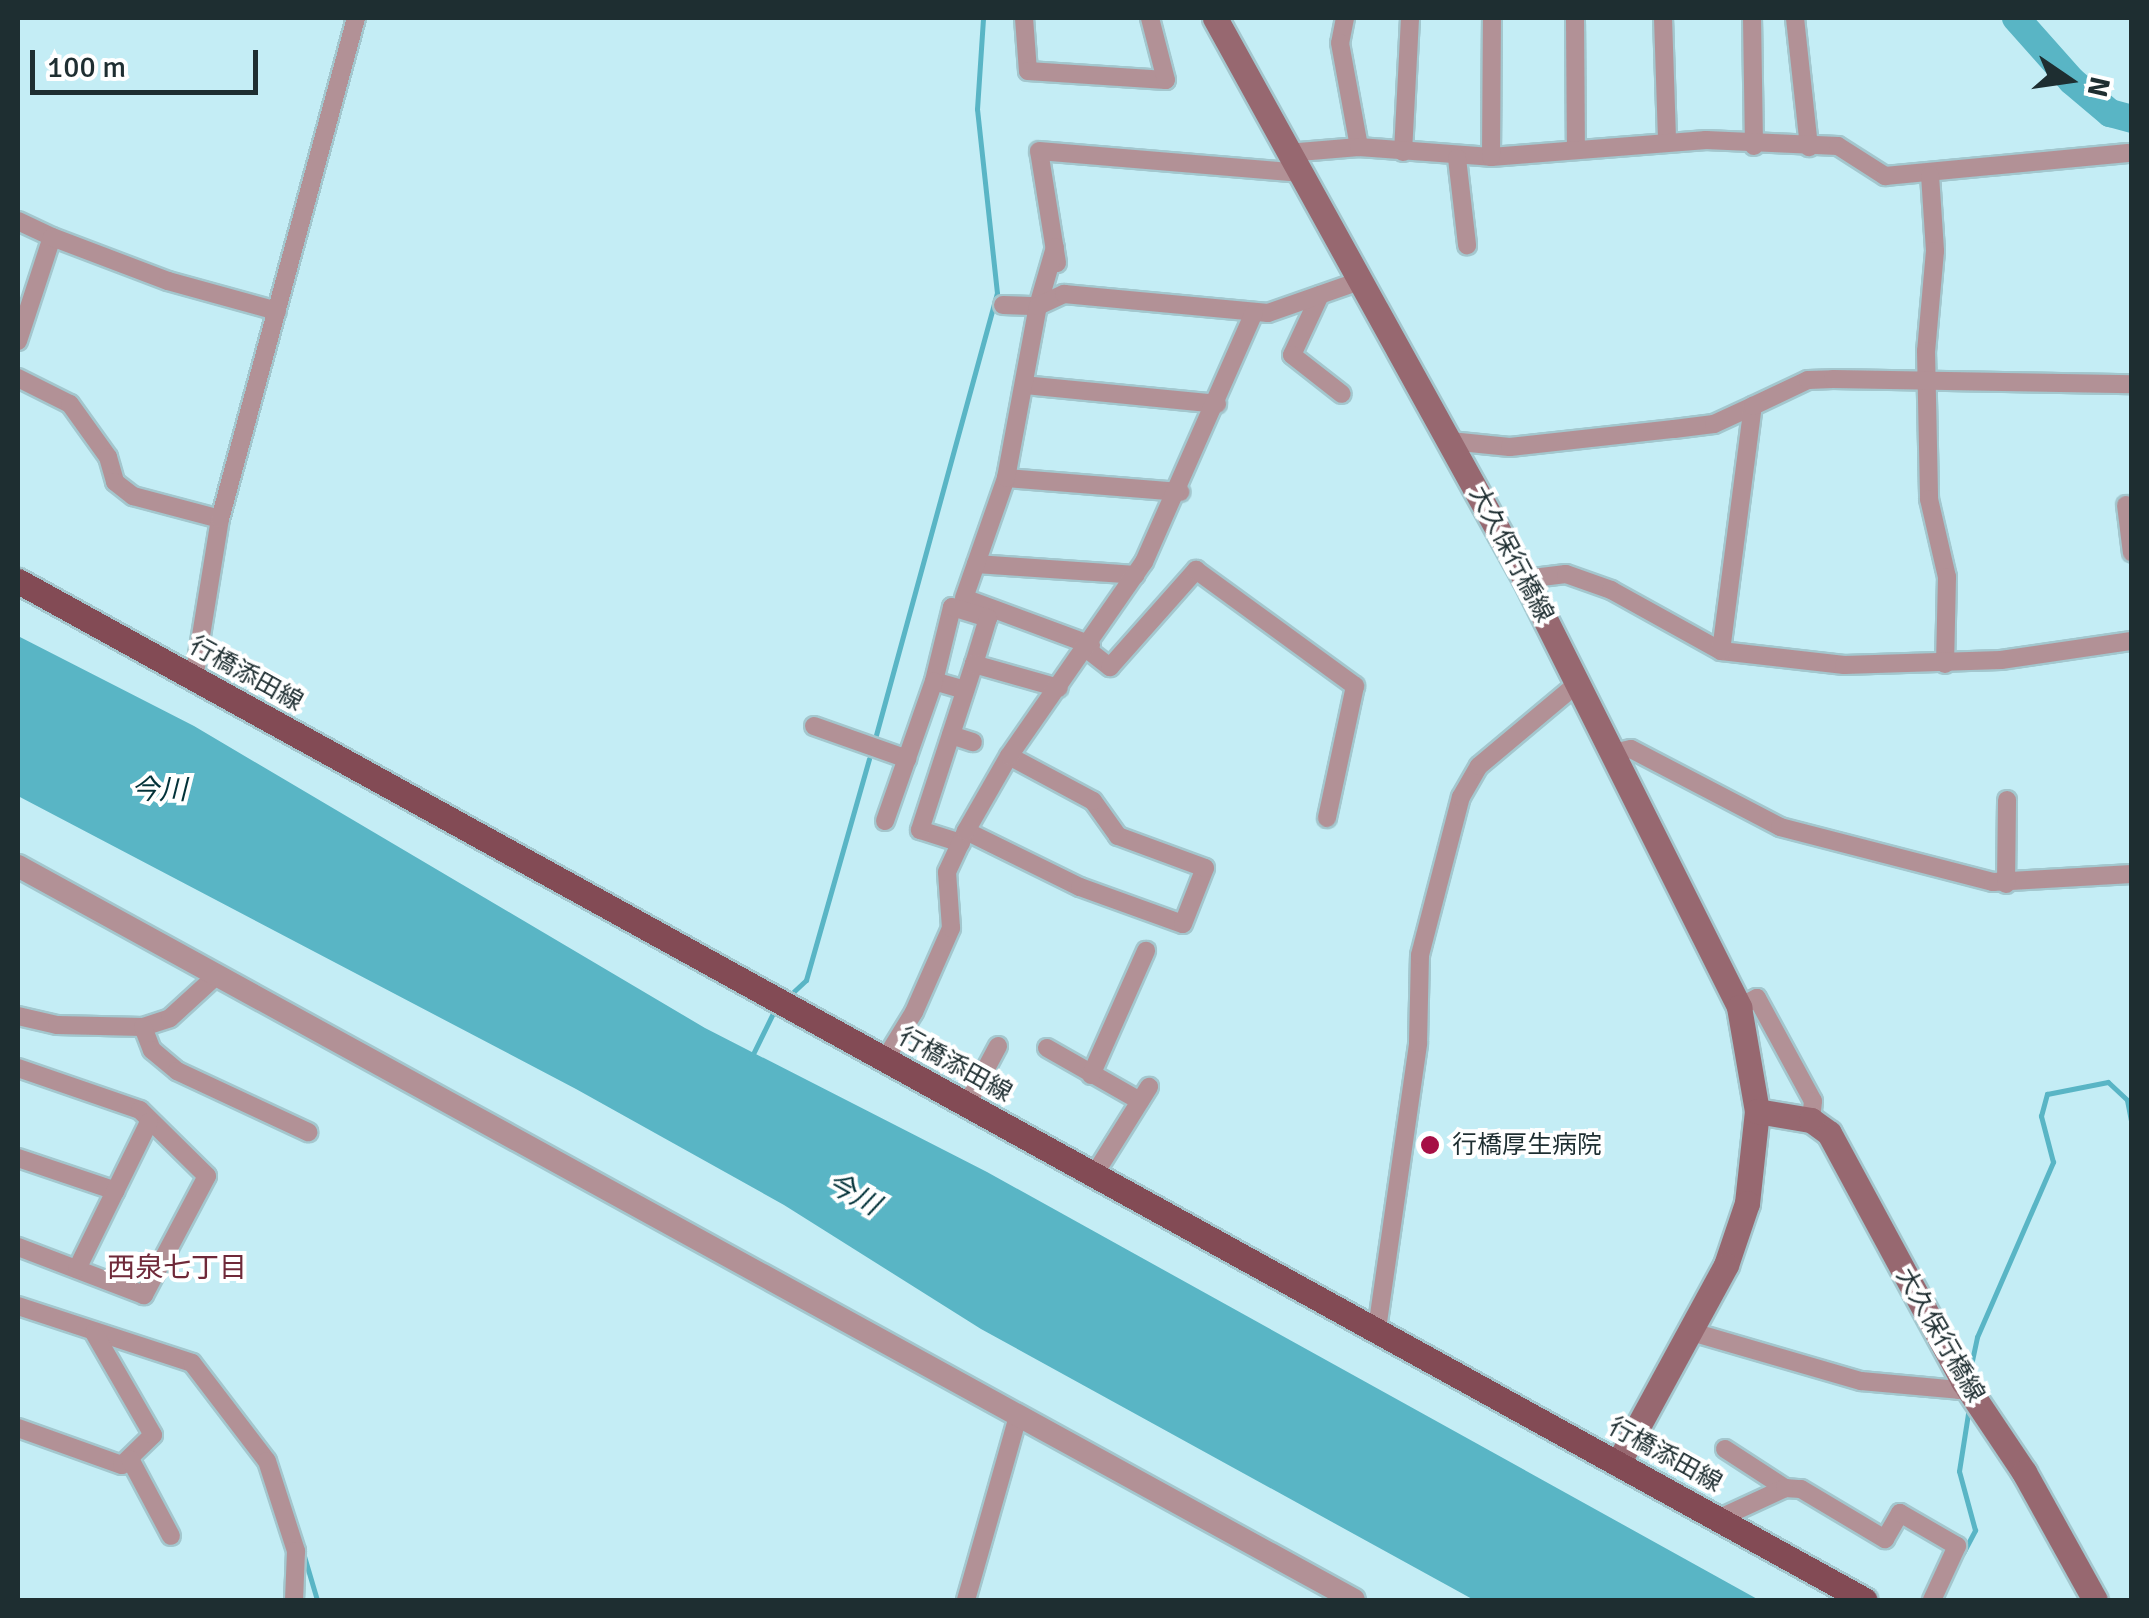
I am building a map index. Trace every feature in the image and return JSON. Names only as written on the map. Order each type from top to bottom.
[{"type":"main road","name":"大久保行橋線","points":[[1215,18],[1525,579],[1739,1007],[1757,1111],[1756,1156],[1739,1230],[1692,1332],[1618,1464]]},
{"type":"main road","name":"行橋添田線","points":[[18,581],[1865,1600]]},
{"type":"main road","points":[[1757,1111],[1811,1120]]},
{"type":"main road","name":"大久保行橋線","points":[[1811,1120],[1829,1133],[1964,1381],[2024,1472],[2095,1600]]},
{"type":"street","points":[[194,679],[220,519],[356,18]]},
{"type":"street","points":[[1024,18],[1028,71],[1166,80],[1150,18]]},
{"type":"street","points":[[1345,18],[1340,44],[1359,147]]},
{"type":"street","points":[[1402,152],[1410,18]]},
{"type":"street","points":[[1491,157],[1492,18]]},
{"type":"street","points":[[1575,18],[1576,150]]},
{"type":"street","points":[[1663,18],[1666,140]]},
{"type":"street","points":[[1752,18],[1754,146]]},
{"type":"street","points":[[1795,18],[1809,147]]},
{"type":"street","points":[[1326,818],[1355,686],[1196,570],[1110,667],[1089,647],[964,598],[1006,478],[1038,306],[1056,255],[1038,151],[1293,163],[1359,147],[1457,158],[1666,140],[1838,146],[1885,176],[1930,176],[2128,153]]},
{"type":"street","points":[[1457,158],[1466,245]]},
{"type":"street","points":[[1930,176],[1935,252],[1926,385],[1931,525],[1948,577],[1945,664]]},
{"type":"street","points":[[18,221],[52,238],[168,281],[277,311]]},
{"type":"street","points":[[18,341],[52,238]]},
{"type":"street","points":[[1002,305],[1038,306],[1064,294],[1254,313],[1362,280]]},
{"type":"street","points":[[1320,294],[1292,355],[1342,394]]},
{"type":"street","points":[[884,1061],[914,1012],[951,928],[947,872],[963,837],[1009,756],[1089,647],[1136,574],[1180,492],[1254,313]]},
{"type":"street","points":[[18,378],[70,404],[108,457],[115,482],[133,496],[220,519]]},
{"type":"street","points":[[1450,441],[1510,447],[1714,424],[1808,380],[1926,385],[2132,384]]},
{"type":"street","points":[[1024,385],[1217,404]]},
{"type":"street","points":[[1721,652],[1753,406]]},
{"type":"street","points":[[1006,478],[1180,492]]},
{"type":"street","points":[[2126,505],[2132,553]]},
{"type":"street","points":[[976,564],[1136,574]]},
{"type":"street","points":[[1525,579],[1566,574],[1612,590],[1721,652],[1844,665],[1945,664],[2132,641]]},
{"type":"street","points":[[885,822],[934,682],[952,607],[988,618],[920,830],[963,837],[1080,887],[1183,924],[1204,868],[1118,836],[1093,802],[1009,756]]},
{"type":"street","points":[[974,664],[1059,688]]},
{"type":"street","points":[[934,682],[965,690]]},
{"type":"street","points":[[1376,1329],[1418,1044],[1420,955],[1461,797],[1479,766],[1579,682]]},
{"type":"street","points":[[814,726],[940,766]]},
{"type":"street","points":[[950,735],[973,742]]},
{"type":"street","points":[[1613,753],[1632,748],[1780,828],[2006,884],[2132,874]]},
{"type":"street","points":[[2006,800],[2006,884]]},
{"type":"street","points":[[18,866],[1354,1600]]},
{"type":"street","points":[[1091,1075],[1146,952]]},
{"type":"street","points":[[18,1016],[57,1025],[143,1027],[170,1018],[216,976]]},
{"type":"street","points":[[1739,1007],[1757,998],[1813,1101],[1811,1120]]},
{"type":"street","points":[[143,1027],[152,1050],[177,1071],[308,1132]]},
{"type":"street","points":[[966,1106],[998,1046]]},
{"type":"street","points":[[1047,1048],[1091,1075],[1144,1094],[1094,1175]]},
{"type":"street","points":[[18,1068],[140,1110],[207,1176],[144,1295],[18,1246]]},
{"type":"street","points":[[77,1269],[149,1122]]},
{"type":"street","points":[[18,1158],[116,1191]]},
{"type":"street","points":[[18,1306],[94,1333],[182,1356],[267,1461],[296,1551],[294,1600]]},
{"type":"street","points":[[1692,1332],[1861,1381],[1958,1390],[1964,1381]]},
{"type":"street","points":[[18,1428],[122,1465],[153,1435],[94,1333]]},
{"type":"street","points":[[966,1600],[1018,1416]]},
{"type":"street","points":[[1725,1449],[1786,1488]]},
{"type":"street","points":[[130,1459],[171,1536]]},
{"type":"street","points":[[1718,1518],[1786,1488],[1801,1489],[1885,1539],[1900,1513],[1958,1546],[1932,1600]]},
{"type":"water","name":"今川","points":[[18,636],[194,726],[705,1028],[987,1172],[1759,1600],[1474,1600],[981,1329],[784,1205],[576,1089],[18,796]]},
{"type":"waterway","points":[[876,735],[997,293],[977,109],[983,18]]},
{"type":"waterway","points":[[2016,18],[2072,81],[2110,113],[2132,119]]},
{"type":"waterway","points":[[790,995],[806,980],[869,759]]},
{"type":"waterway","points":[[751,1058],[775,1009]]},
{"type":"waterway","points":[[1970,1370],[1977,1337],[2053,1162],[2041,1116],[2047,1094],[2108,1082],[2127,1100],[2132,1125]]},
{"type":"waterway","points":[[1963,1553],[1975,1530],[1959,1471],[1969,1407]]},
{"type":"waterway","points":[[304,1556],[317,1600]]},
{"type":"place","name":"行橋厚生病院","points":[[1430,1145]]},
{"type":"district","name":"西泉七丁目","points":[[177,1268]]}]
